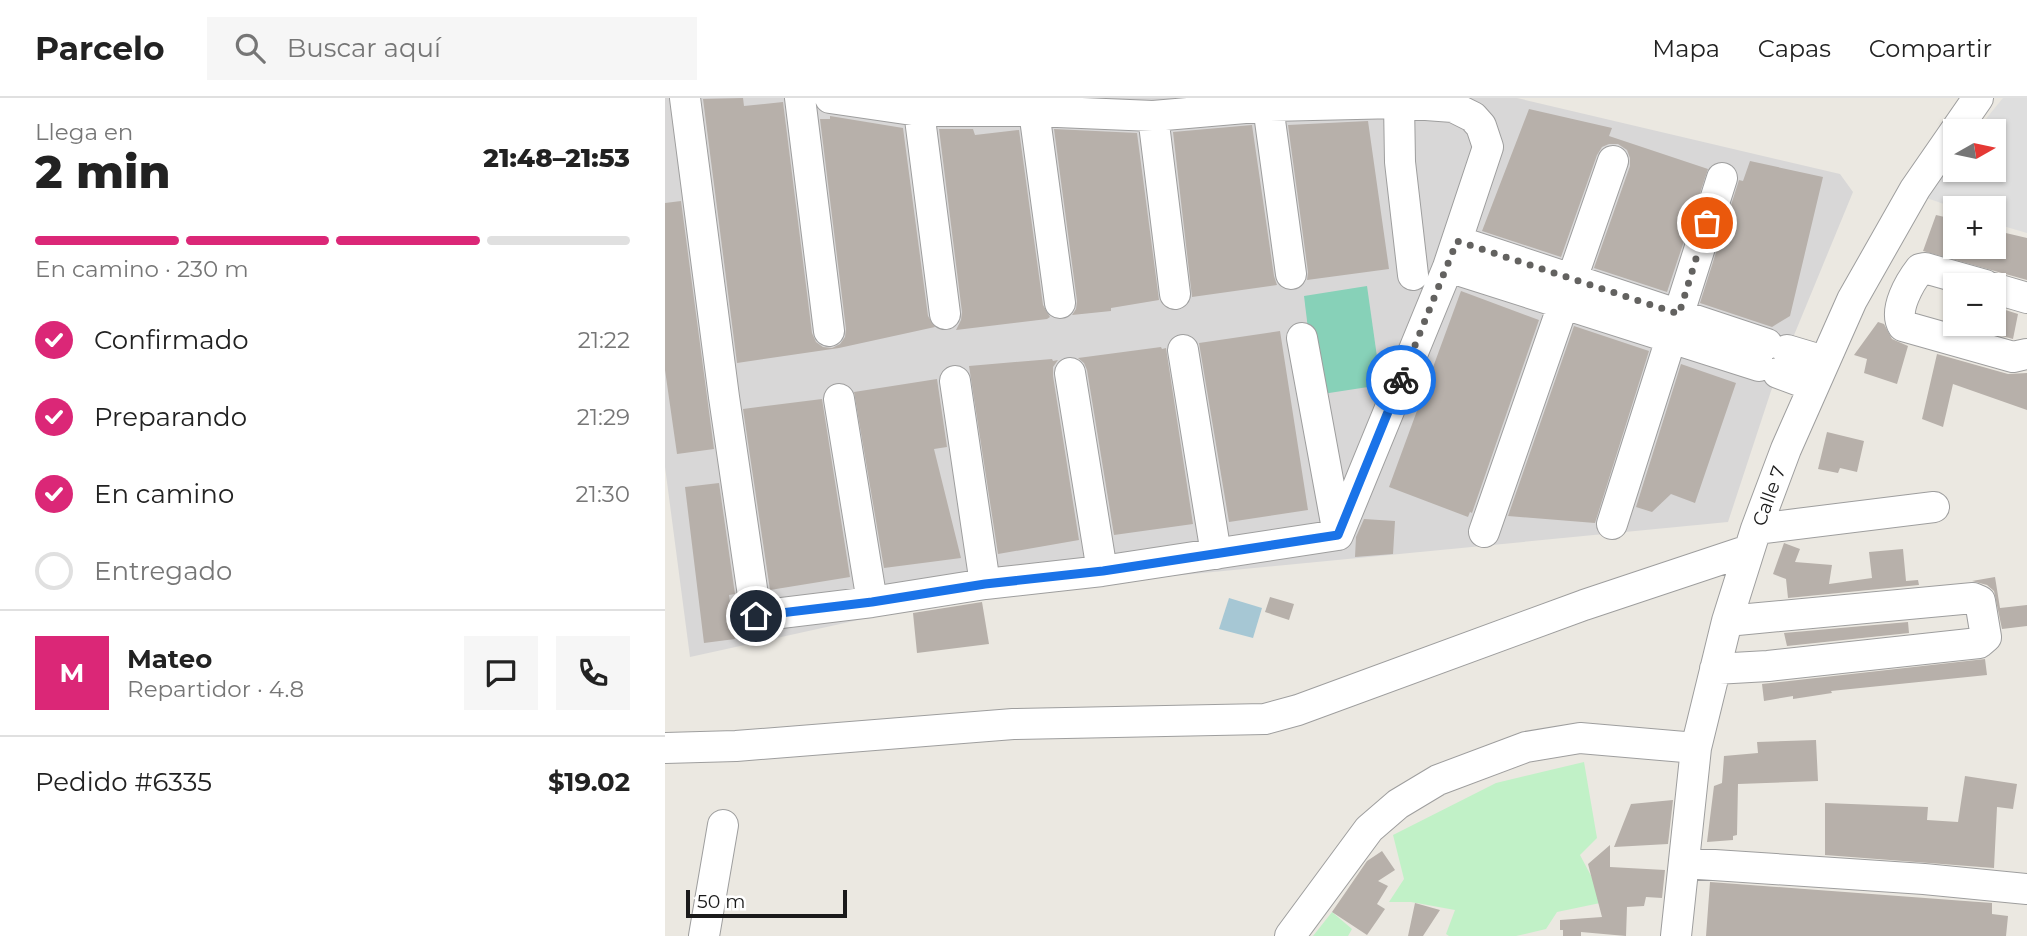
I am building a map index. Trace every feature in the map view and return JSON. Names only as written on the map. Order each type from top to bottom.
[{"type":"street","points":[[685,98],[722,384],[756,616],[872,602],[985,584],[1103,571],[1338,535]]},
{"type":"street","points":[[800,98],[829,331]]},
{"type":"street","points":[[830,98],[919,111],[1034,111],[1153,116],[1268,106],[1399,103],[1453,107],[1466,111],[1481,126],[1488,147],[1453,254],[1338,535]]},
{"type":"street","name":"Calle 7","points":[[1676,936],[1696,748],[1727,621],[1753,539],[1786,449],[1870,265],[1915,189],[1978,98]]},
{"type":"street","points":[[1399,103],[1400,162],[1413,275]]},
{"type":"street","points":[[1268,106],[1291,274]]},
{"type":"street","points":[[919,111],[946,314]]},
{"type":"street","points":[[1034,111],[1060,303]]},
{"type":"street","points":[[1153,116],[1175,293]]},
{"type":"street","points":[[1484,532],[1613,161]]},
{"type":"street","points":[[1612,524],[1722,178]]},
{"type":"street","points":[[1453,254],[1819,373]]},
{"type":"street","points":[[1870,265],[1907,289]]},
{"type":"street","points":[[1943,273],[1926,268],[1918,271],[1907,289],[1899,317],[1903,326],[2013,357],[2027,354]]},
{"type":"street","points":[[2006,292],[2027,298]]},
{"type":"street","points":[[1302,338],[1338,535]]},
{"type":"street","points":[[1182,350],[1216,554]]},
{"type":"street","points":[[1070,373],[1103,571]]},
{"type":"street","points":[[955,381],[985,584]]},
{"type":"street","points":[[839,400],[872,602]]},
{"type":"street","points":[[665,748],[736,746],[1013,724],[1265,719],[1298,710],[1584,605],[1753,539],[1934,507]]},
{"type":"street","points":[[1715,669],[1768,666],[1979,643],[1986,637],[1980,601],[1973,598],[1727,621]]},
{"type":"street","points":[[1290,936],[1369,830],[1398,804],[1438,780],[1526,747],[1580,738],[1696,748]]},
{"type":"street","points":[[704,936],[723,825]]},
{"type":"street","points":[[1685,854],[2027,889]]},
{"type":"shaded area","points":[[665,98],[1517,98],[1840,174],[1853,192],[1771,391],[1728,522],[967,596],[690,657],[665,467]]},
{"type":"shaded area","points":[[2003,98],[2027,98],[2027,233],[2006,227],[2006,196],[1943,196],[1943,204],[1924,197],[1943,173],[1943,182],[2006,182],[2006,119],[1986,119]]},
{"type":"green space","points":[[1367,286],[1381,385],[1316,395],[1304,296]]},
{"type":"green space","points":[[1584,762],[1597,838],[1580,855],[1605,902],[1557,912],[1546,929],[1516,936],[1449,936],[1446,934],[1455,910],[1411,902],[1389,902],[1404,879],[1393,835],[1496,783]]},
{"type":"green space","points":[[1332,912],[1352,929],[1348,936],[1313,936]]},
{"type":"water","points":[[1229,598],[1262,608],[1253,638],[1219,629]]},
{"type":"building","points":[[743,98],[744,106],[783,102],[812,333],[816,342],[823,347],[832,348],[840,344],[846,329],[820,119],[830,119],[830,116],[903,128],[928,316],[935,327],[839,348],[737,363],[703,99]]},
{"type":"building","points":[[1529,109],[1612,128],[1609,136],[1708,169],[1667,292],[1594,268],[1630,166],[1627,150],[1618,144],[1602,147],[1597,155],[1561,257],[1482,231]]},
{"type":"building","points":[[1368,121],[1389,269],[1307,280],[1288,125]]},
{"type":"building","points":[[1252,125],[1277,285],[1192,297],[1173,132]]},
{"type":"building","points":[[939,129],[973,129],[975,135],[1019,130],[1043,305],[1050,317],[1047,319],[956,330],[962,312]]},
{"type":"building","points":[[1054,129],[1137,133],[1159,300],[1111,308],[1111,311],[1072,315],[1077,301]]},
{"type":"building","points":[[1750,161],[1823,177],[1790,316],[1772,327],[1700,303],[1739,180],[1743,181]]},
{"type":"building","points":[[681,201],[714,449],[677,454],[665,370],[665,203]]},
{"type":"building","points":[[1936,215],[1943,217],[1943,257],[1923,251]]},
{"type":"building","points":[[2006,233],[2027,238],[2027,280],[1952,259],[2006,259]]},
{"type":"building","points":[[1461,291],[1539,320],[1472,513],[1470,512],[1468,517],[1389,487]]},
{"type":"building","points":[[2006,310],[2018,314],[2013,339],[2002,336],[2006,336]]},
{"type":"building","points":[[1878,322],[1884,324],[1892,339],[1908,346],[1897,384],[1864,373],[1867,359],[1854,355]]},
{"type":"building","points":[[1574,326],[1649,351],[1595,523],[1508,516]]},
{"type":"building","points":[[1280,331],[1308,510],[1229,522],[1199,343]]},
{"type":"building","points":[[1166,348],[1193,524],[1114,535],[1087,370],[1078,358]]},
{"type":"building","points":[[1937,354],[2008,374],[2027,373],[2027,410],[1953,384],[1943,427],[1922,419]]},
{"type":"building","points":[[1058,360],[1053,367],[1053,376],[1079,540],[998,554],[969,366]]},
{"type":"building","points":[[1681,364],[1736,383],[1695,503],[1671,494],[1652,512],[1636,507]]},
{"type":"building","points":[[937,379],[947,447],[934,449],[961,558],[884,568],[854,392]]},
{"type":"building","points":[[822,399],[850,577],[770,590],[743,409]]},
{"type":"building","points":[[1827,432],[1864,441],[1857,472],[1840,468],[1838,473],[1818,469]]},
{"type":"building","points":[[719,483],[735,594],[729,595],[735,639],[704,643],[685,487]]},
{"type":"building","points":[[1364,519],[1395,521],[1393,554],[1355,557],[1356,537]]},
{"type":"building","points":[[1784,543],[1800,549],[1795,562],[1832,565],[1829,584],[1872,578],[1869,552],[1903,549],[1906,581],[1918,580],[1919,585],[1788,598],[1786,579],[1773,574]]},
{"type":"building","points":[[1995,577],[2000,608],[2027,605],[2027,626],[2002,629],[1994,591],[1987,585],[1972,581]]},
{"type":"building","points":[[1270,597],[1294,604],[1289,620],[1265,612]]},
{"type":"building","points":[[982,602],[989,644],[917,653],[913,613]]},
{"type":"building","points":[[1908,622],[1909,633],[1787,646],[1784,633]]},
{"type":"building","points":[[1985,659],[1987,675],[1831,691],[1832,693],[1793,699],[1793,696],[1764,701],[1762,684]]},
{"type":"building","points":[[1816,740],[1818,781],[1738,784],[1737,835],[1733,836],[1733,840],[1707,842],[1714,786],[1722,783],[1724,756],[1758,753],[1757,742]]},
{"type":"building","points":[[1965,776],[2017,784],[2013,809],[1997,807],[1994,868],[1825,855],[1825,803],[1928,807],[1927,820],[1958,822]]},
{"type":"building","points":[[1673,800],[1668,844],[1614,847],[1631,804]]},
{"type":"building","points":[[1610,845],[1610,867],[1665,870],[1662,898],[1646,897],[1644,906],[1627,907],[1626,936],[1581,932],[1581,936],[1563,936],[1560,920],[1602,917],[1588,864]]},
{"type":"building","points":[[1382,851],[1395,870],[1378,881],[1388,886],[1377,904],[1385,909],[1367,935],[1332,912],[1367,861]]},
{"type":"building","points":[[1710,882],[1992,903],[1992,914],[2008,916],[2006,936],[1706,936]]},
{"type":"building","points":[[1415,903],[1440,910],[1423,936],[1408,936]]},
{"type":"way so far","points":[[1401,380],[1457,241],[1679,314],[1707,223]]},
{"type":"route","points":[[756,616],[872,602],[985,584],[1103,571],[1338,535],[1401,380]]}]
